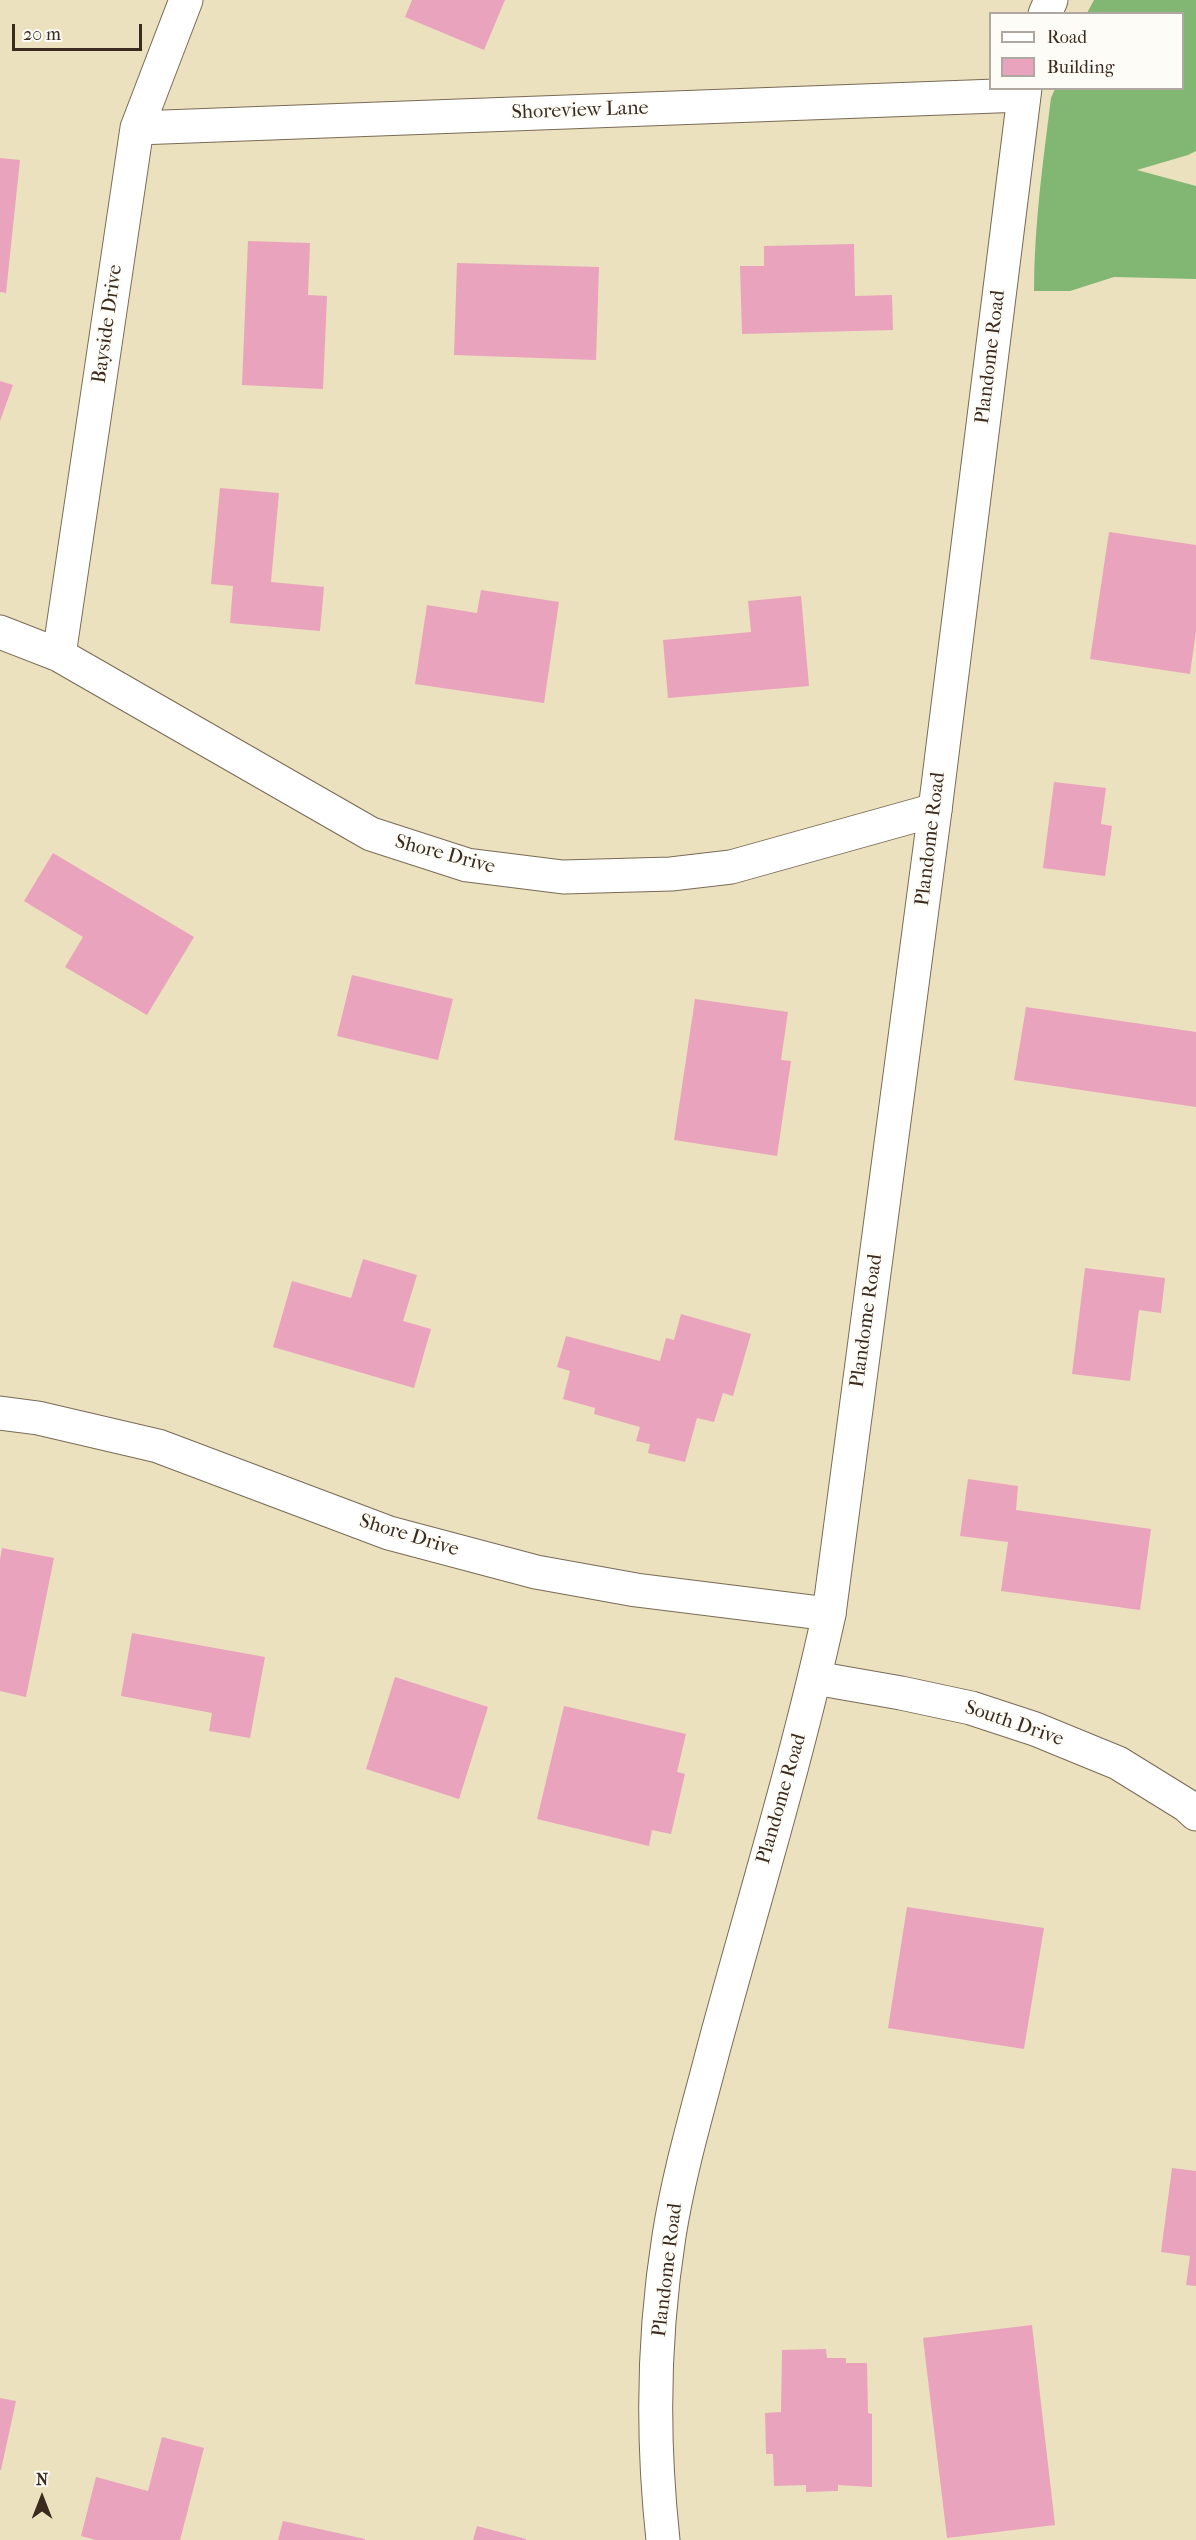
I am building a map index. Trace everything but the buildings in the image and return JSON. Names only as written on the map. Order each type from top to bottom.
[{"type":"street","name":"Bayside Drive","points":[[59,656],[137,128],[186,0]]},
{"type":"street","name":"Shoreview Lane","points":[[137,128],[1024,92]]},
{"type":"street","name":"Plandome Road","points":[[663,2540],[655,2435],[659,2316],[669,2236],[689,2144],[815,1678],[829,1614],[935,810],[1024,92]]},
{"type":"street","name":"Shore Drive","points":[[0,632],[59,656],[371,834],[467,865],[563,877],[671,874],[730,867],[935,810]]},
{"type":"street","name":"Shore Drive","points":[[0,1413],[38,1418],[158,1446],[389,1533],[536,1572],[636,1590],[829,1614]]},
{"type":"street","name":"South Drive","points":[[815,1678],[971,1708],[1035,1729],[1118,1763],[1186,1805],[1196,1814]]},
{"type":"green space","points":[[1094,0],[1196,0],[1196,151],[1137,170],[1196,186],[1196,279],[1114,277],[1070,291],[1034,291],[1040,194],[1051,98],[1055,90],[1184,90],[1184,12],[1088,12]]}]
